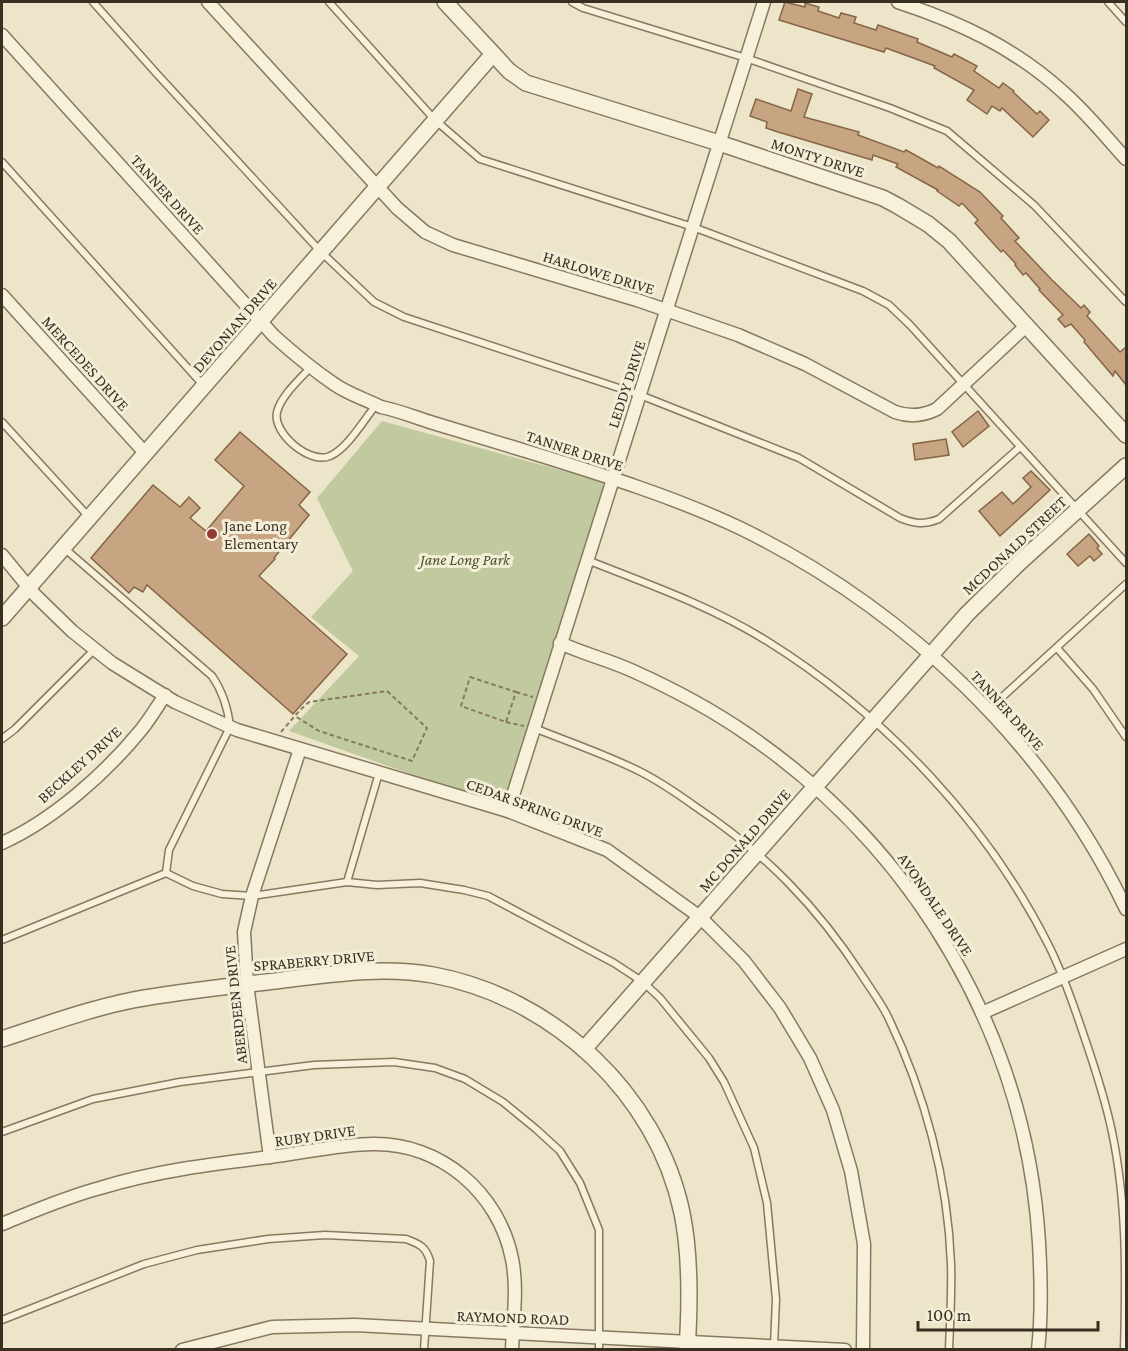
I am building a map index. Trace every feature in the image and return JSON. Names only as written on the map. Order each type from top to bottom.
[{"type":"street","name":"HARLOWE DRIVE","points":[[208,2],[377,187],[411,221],[445,242],[667,310],[738,335],[842,382],[900,414],[911,416],[929,413],[941,405],[1026,327]]},
{"type":"street","name":"MONTY DRIVE","points":[[445,2],[509,71],[532,86],[719,143],[883,198],[910,213],[949,241],[1126,435]]},
{"type":"street","name":"LEDDY DRIVE","points":[[508,811],[764,2]]},
{"type":"street","points":[[898,2],[934,13],[973,30],[1033,66],[1075,103],[1126,159]]},
{"type":"street","name":"TANNER DRIVE","points":[[2,35],[288,350],[338,387],[376,405],[614,478],[695,509],[786,552],[879,612],[931,654],[988,710],[1032,761],[1091,844],[1126,909]]},
{"type":"street","name":"DEVONIAN DRIVE","points":[[2,618],[493,54]]},
{"type":"street","name":"MERCEDES DRIVE","points":[[2,295],[146,454]]},
{"type":"street","name":"MCDONALD STREET","points":[[931,654],[980,600],[1126,466]]},
{"type":"street","name":"CEDAR SPRING DRIVE","points":[[2,555],[53,613],[94,650],[133,678],[175,702],[230,727],[508,811],[606,850],[700,917],[744,960],[780,1008],[810,1058],[833,1110],[851,1171],[864,1244],[862,1350]]},
{"type":"street","name":"AVONDALE DRIVE","points":[[560,643],[633,671],[706,708],[765,746],[842,811],[875,846],[912,892],[951,951],[982,1013],[1012,1091],[1033,1186],[1040,1270],[1038,1350]]},
{"type":"street","name":"MC DONALD DRIVE","points":[[584,1049],[931,654]]},
{"type":"street","name":"BECKLEY DRIVE","points":[[2,843],[70,800],[101,772],[143,728],[165,695]]},
{"type":"street","name":"ABERDEEN DRIVE","points":[[270,1157],[247,984],[244,932],[252,896],[300,749]]},
{"type":"street","points":[[982,1013],[1126,949]]},
{"type":"street","name":"SPRABERRY DRIVE","points":[[2,1039],[68,1017],[132,1000],[367,970],[432,975],[483,988],[508,999],[547,1021],[584,1049],[616,1082],[635,1106],[657,1143],[672,1177],[682,1213],[688,1257],[687,1345]]},
{"type":"street","name":"RUBY DRIVE","points":[[2,1224],[100,1187],[205,1165],[372,1144],[417,1150],[461,1173],[475,1186],[488,1201],[507,1240],[514,1274],[512,1350]]},
{"type":"street","name":"RAYMOND ROAD","points":[[182,1350],[272,1327],[355,1325],[512,1333],[600,1343],[845,1350]]},
{"type":"lane","points":[[93,2],[157,75],[321,252],[374,302],[404,317],[640,395],[799,458],[914,524],[926,524],[939,519],[1020,447]]},
{"type":"lane","points":[[329,2],[435,120],[480,159],[693,227],[863,291],[889,305],[910,325],[1126,563]]},
{"type":"lane","points":[[572,2],[583,8],[746,58],[947,130],[1034,205],[1126,302]]},
{"type":"lane","points":[[1108,2],[1126,22]]},
{"type":"lane","points":[[2,162],[204,387]]},
{"type":"lane","points":[[310,368],[283,400],[277,412],[277,423],[281,432],[307,455],[318,458],[329,457],[341,449],[376,405]]},
{"type":"lane","points":[[2,422],[90,518]]},
{"type":"lane","points":[[64,548],[212,676],[221,689],[230,727],[169,850],[166,873]]},
{"type":"lane","points":[[587,560],[698,603],[766,640],[829,683],[874,719],[900,744],[943,790],[990,849],[1013,883],[1064,977],[1099,1079],[1113,1134],[1124,1227],[1124,1350]]},
{"type":"lane","points":[[988,710],[1126,584]]},
{"type":"lane","points":[[1057,648],[1093,689],[1126,736]]},
{"type":"lane","points":[[2,739],[15,729],[94,650]]},
{"type":"lane","points":[[533,728],[639,771],[734,832],[758,852],[810,905],[844,948],[888,1017],[915,1079],[932,1138],[944,1198],[951,1264],[949,1350]]},
{"type":"lane","points":[[347,882],[379,772]]},
{"type":"lane","points":[[2,940],[166,873],[193,886],[222,894],[252,896],[347,882],[377,885],[420,883],[488,896],[604,958],[643,982],[660,998],[709,1058],[724,1082],[754,1148],[767,1203],[776,1299],[774,1348]]},
{"type":"lane","points":[[2,1132],[93,1099],[180,1082],[314,1065],[393,1062],[435,1068],[465,1079],[503,1102],[560,1151],[580,1183],[598,1230],[600,1343]]},
{"type":"lane","points":[[2,1320],[144,1263],[197,1250],[268,1239],[325,1235],[406,1239],[418,1243],[427,1250],[430,1261],[424,1350]]},
{"type":"path","points":[[533,697],[470,677],[461,706],[506,722],[533,728]]},
{"type":"path","points":[[272,740],[295,716],[309,702],[387,691],[427,728],[412,761],[319,731],[295,716]]},
{"type":"path","points":[[506,722],[516,692]]},
{"type":"green space","name":"Jane Long Park","points":[[382,421],[603,483],[603,493],[507,793],[502,799],[494,799],[433,782],[289,731],[359,656],[311,617],[353,571],[317,498]]},
{"type":"building","points":[[785,2],[805,7],[805,3],[819,7],[818,11],[839,18],[841,13],[856,17],[854,23],[876,30],[878,25],[918,39],[917,42],[952,57],[954,54],[977,66],[974,71],[999,88],[1003,83],[1037,114],[1040,111],[1049,120],[1033,137],[1002,108],[1000,111],[992,106],[987,114],[967,100],[974,90],[934,68],[935,66],[886,48],[884,52],[779,20]]},
{"type":"building","points":[[798,89],[812,94],[804,117],[859,132],[858,135],[904,152],[906,150],[938,168],[939,166],[980,192],[1003,216],[1001,218],[1019,238],[1015,241],[1081,308],[1084,305],[1090,312],[1087,316],[1120,352],[1126,347],[1126,385],[1115,371],[1113,376],[1071,324],[1065,327],[1058,319],[1063,315],[1026,273],[1023,275],[1003,250],[1001,252],[975,223],[978,220],[962,203],[959,206],[938,190],[896,167],[898,164],[873,155],[872,160],[778,132],[766,128],[767,122],[750,116],[756,99],[791,111]]},
{"type":"building","points":[[978,411],[989,426],[963,447],[952,432]]},
{"type":"building","points":[[240,432],[310,492],[299,505],[309,515],[259,576],[347,654],[293,714],[147,585],[143,592],[134,587],[129,593],[91,558],[153,485],[180,507],[189,497],[200,508],[190,518],[206,531],[244,486],[215,460]]},
{"type":"building","points":[[946,439],[949,455],[915,460],[913,444]]},
{"type":"building","points":[[1031,471],[1050,490],[1000,536],[979,511],[1002,492],[1013,504],[1031,487],[1023,478]]},
{"type":"building","points":[[1089,534],[1099,546],[1097,548],[1102,554],[1094,561],[1090,556],[1078,566],[1067,554]]},
{"type":"place","name":"Jane Long Elementary","points":[[212,534]]}]
